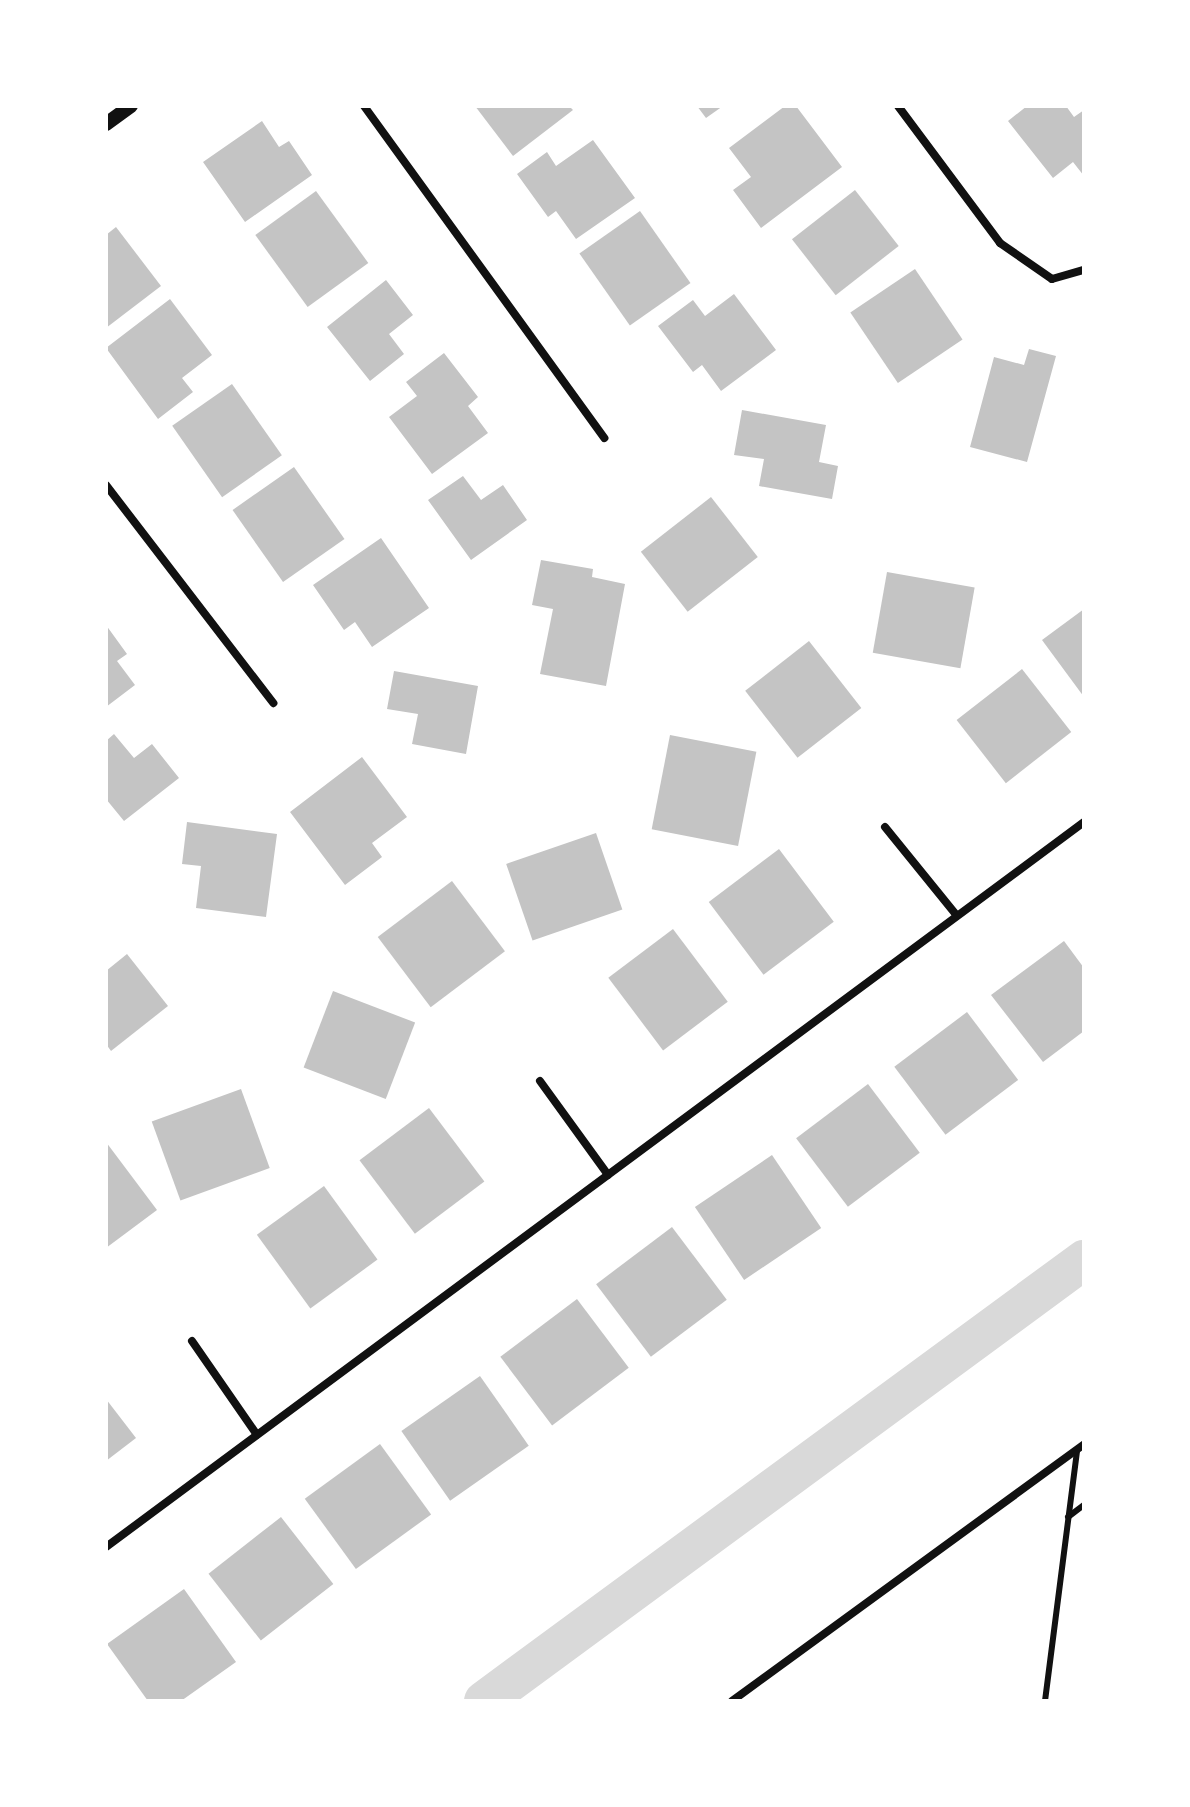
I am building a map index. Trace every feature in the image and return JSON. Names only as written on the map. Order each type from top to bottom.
[{"type":"street","points":[[106,124],[131,106]]},
{"type":"street","points":[[364,106],[604,438]]},
{"type":"street","points":[[898,106],[1000,243],[1052,279],[1084,270]]},
{"type":"street","points":[[106,485],[273,703]]},
{"type":"street","points":[[106,1547],[1084,822]]},
{"type":"street","points":[[885,827],[957,916]]},
{"type":"street","points":[[540,1081],[608,1175]]},
{"type":"street","points":[[192,1341],[257,1435]]},
{"type":"street","points":[[732,1701],[1081,1447]]},
{"type":"lane","points":[[1045,1701],[1068,1517],[1081,1447]]},
{"type":"lane","points":[[1068,1517],[1084,1505]]},
{"type":"building","points":[[475,106],[569,106],[573,110],[513,156]]},
{"type":"building","points":[[697,106],[723,106],[706,118]]},
{"type":"building","points":[[785,106],[796,106],[842,167],[761,228],[733,190],[751,177],[729,148]]},
{"type":"building","points":[[1027,106],[1066,106],[1074,117],[1084,110],[1084,176],[1073,162],[1053,178],[1008,121]]},
{"type":"building","points":[[262,121],[279,147],[289,141],[312,175],[245,222],[203,162]]},
{"type":"building","points":[[593,140],[635,198],[576,239],[556,211],[548,217],[517,174],[547,152],[556,166]]},
{"type":"building","points":[[855,190],[899,246],[836,295],[792,239]]},
{"type":"building","points":[[316,191],[368,263],[308,307],[255,235]]},
{"type":"building","points":[[640,211],[690,283],[630,326],[579,253]]},
{"type":"building","points":[[116,227],[161,286],[106,328],[106,235]]},
{"type":"building","points":[[915,269],[963,339],[898,383],[850,313]]},
{"type":"building","points":[[386,280],[413,315],[389,334],[404,354],[370,381],[327,327]]},
{"type":"building","points":[[734,294],[776,350],[721,391],[702,365],[693,372],[658,326],[693,300],[705,316]]},
{"type":"building","points":[[170,299],[212,355],[182,378],[193,392],[158,419],[106,348]]},
{"type":"building","points":[[1029,349],[1056,356],[1027,462],[970,447],[994,357],[1024,365]]},
{"type":"building","points":[[444,353],[478,397],[468,406],[488,433],[432,474],[389,417],[417,396],[406,382]]},
{"type":"building","points":[[232,384],[282,455],[222,497],[172,426]]},
{"type":"building","points":[[742,410],[826,425],[819,462],[838,466],[832,499],[759,486],[764,459],[734,455]]},
{"type":"building","points":[[294,467],[344,539],[283,582],[233,510]]},
{"type":"building","points":[[463,476],[481,500],[503,485],[527,520],[471,560],[428,500]]},
{"type":"building","points":[[711,497],[758,557],[688,612],[641,552]]},
{"type":"building","points":[[381,538],[429,608],[372,647],[355,622],[344,630],[313,585]]},
{"type":"building","points":[[541,560],[593,569],[592,577],[625,584],[606,686],[540,674],[553,609],[532,605]]},
{"type":"building","points":[[887,572],[975,587],[960,668],[873,653]]},
{"type":"building","points":[[1084,609],[1084,697],[1042,640]]},
{"type":"building","points":[[106,625],[127,654],[117,661],[135,685],[106,707]]},
{"type":"building","points":[[809,641],[861,708],[798,758],[745,691]]},
{"type":"building","points":[[1022,669],[1071,732],[1006,783],[957,720]]},
{"type":"building","points":[[394,671],[478,686],[466,754],[412,744],[418,714],[387,709]]},
{"type":"building","points":[[114,734],[134,758],[152,744],[179,778],[124,821],[106,799],[106,741]]},
{"type":"building","points":[[670,735],[756,752],[738,846],[652,829]]},
{"type":"building","points":[[362,757],[407,817],[372,843],[382,857],[345,885],[290,812]]},
{"type":"building","points":[[187,822],[277,834],[266,917],[196,908],[201,866],[182,864]]},
{"type":"building","points":[[596,833],[622,910],[533,941],[506,864]]},
{"type":"building","points":[[779,849],[834,922],[763,975],[709,902]]},
{"type":"building","points":[[452,881],[505,951],[431,1007],[378,937]]},
{"type":"building","points":[[673,929],[728,1002],[663,1050],[608,978]]},
{"type":"building","points":[[1064,941],[1084,968],[1084,1031],[1043,1062],[991,995]]},
{"type":"building","points":[[127,954],[168,1006],[111,1051],[106,1044],[106,971]]},
{"type":"building","points":[[333,991],[415,1023],[386,1099],[304,1068]]},
{"type":"building","points":[[967,1012],[1018,1080],[945,1135],[894,1067]]},
{"type":"building","points":[[868,1084],[920,1153],[848,1207],[796,1138]]},
{"type":"building","points":[[241,1089],[270,1168],[180,1200],[152,1121]]},
{"type":"building","points":[[429,1108],[484,1181],[415,1234],[360,1160]]},
{"type":"building","points":[[106,1142],[157,1210],[106,1248]]},
{"type":"building","points":[[772,1155],[821,1228],[744,1280],[695,1207]]},
{"type":"building","points":[[324,1186],[377,1260],[310,1308],[257,1235]]},
{"type":"building","points":[[672,1227],[727,1300],[651,1357],[596,1284]]},
{"type":"building","points":[[577,1299],[629,1368],[552,1425],[500,1357]]},
{"type":"building","points":[[480,1376],[529,1446],[450,1501],[401,1431]]},
{"type":"building","points":[[106,1399],[136,1438],[106,1461]]},
{"type":"building","points":[[380,1444],[431,1514],[356,1569],[305,1499]]},
{"type":"building","points":[[281,1517],[333,1584],[261,1641],[209,1574]]},
{"type":"building","points":[[184,1589],[236,1662],[181,1701],[148,1701],[107,1644]]},
{"type":"waterway","points":[[484,1701],[1084,1260]]}]
